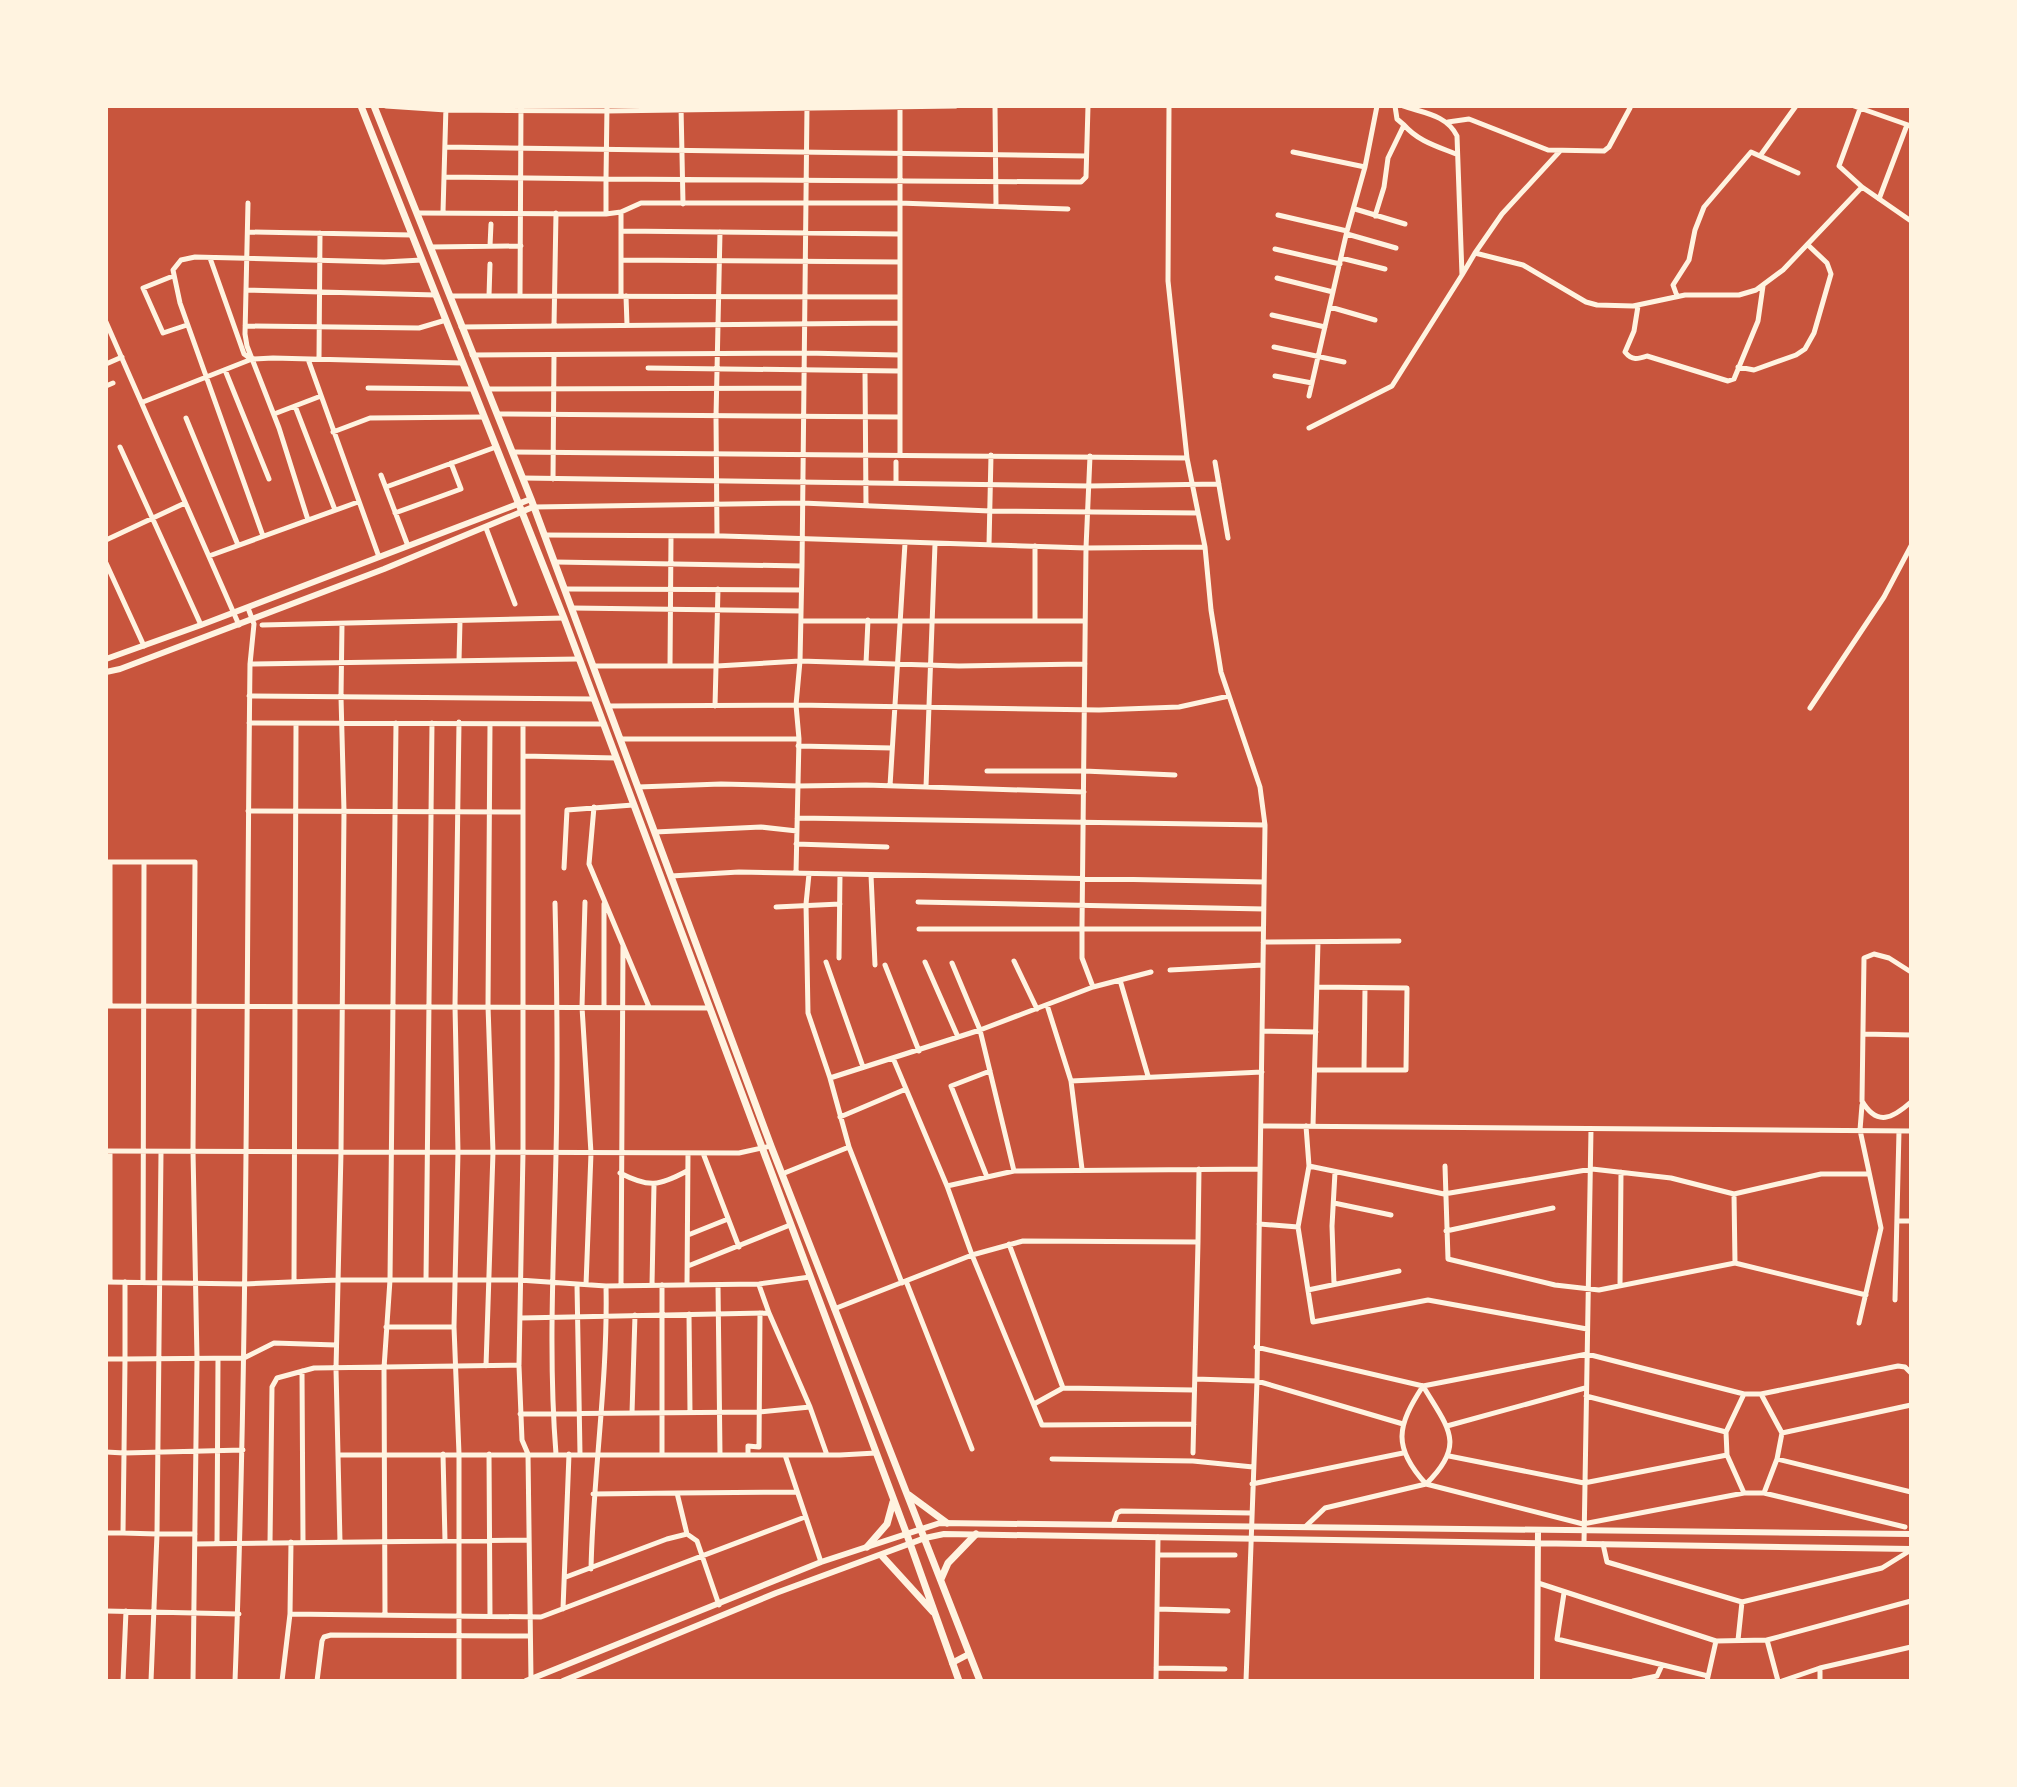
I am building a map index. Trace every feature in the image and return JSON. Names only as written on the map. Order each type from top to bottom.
[{"type":"main road","points":[[361,106],[564,618],[959,1681]]},
{"type":"main road","points":[[374,106],[555,562],[771,1146],[980,1681]]},
{"type":"main road","points":[[907,1494],[947,1523]]},
{"type":"main road","points":[[867,1547],[887,1524],[893,1499]]},
{"type":"main road","points":[[941,1584],[948,1563],[976,1534]]},
{"type":"main road","points":[[882,1556],[935,1614]]},
{"type":"street","points":[[386,106],[607,109],[956,106]]},
{"type":"street","points":[[995,106],[996,206]]},
{"type":"street","points":[[444,177],[1081,182],[1086,177],[1088,106]]},
{"type":"street","points":[[1169,106],[1168,281],[1187,458],[1205,547],[1221,672],[1260,787],[1265,825],[1257,1381],[1246,1681]]},
{"type":"street","points":[[1309,396],[1377,106]]},
{"type":"street","points":[[1395,106],[1397,119],[1413,135],[1456,154]]},
{"type":"street","points":[[1403,106],[1448,122],[1469,119],[1540,148],[1606,151],[1630,108]]},
{"type":"street","points":[[1760,156],[1796,106]]},
{"type":"street","points":[[796,873],[799,743],[796,705],[801,621],[807,107]]},
{"type":"street","points":[[900,107],[900,454]]},
{"type":"street","points":[[1879,199],[1909,126],[1858,107],[1839,166],[1862,187],[1879,199],[1911,221]]},
{"type":"street","points":[[443,212],[446,108]]},
{"type":"street","points":[[520,296],[521,108]]},
{"type":"street","points":[[681,108],[683,204]]},
{"type":"street","points":[[606,214],[607,109]]},
{"type":"street","points":[[1448,122],[1457,136],[1462,275]]},
{"type":"street","points":[[1375,216],[1384,187],[1388,158],[1404,125]]},
{"type":"street","points":[[445,147],[1086,156]]},
{"type":"street","points":[[1309,428],[1392,386],[1502,214],[1561,150]]},
{"type":"street","points":[[1293,152],[1365,167]]},
{"type":"street","points":[[1677,296],[1673,285],[1689,260],[1704,207],[1751,152],[1798,173]]},
{"type":"street","points":[[1475,253],[1523,265],[1591,304],[1638,306],[1677,296],[1739,295],[1763,285],[1783,270],[1862,187]]},
{"type":"street","points":[[248,203],[245,326],[252,359],[274,414],[308,520]]},
{"type":"street","points":[[417,213],[606,214],[621,212],[641,203],[899,203],[1068,209]]},
{"type":"street","points":[[1355,209],[1405,224]]},
{"type":"street","points":[[621,212],[627,325]]},
{"type":"street","points":[[554,326],[556,213]]},
{"type":"street","points":[[1278,215],[1396,248]]},
{"type":"street","points":[[490,246],[491,224]]},
{"type":"street","points":[[621,231],[900,234]]},
{"type":"street","points":[[249,232],[412,235]]},
{"type":"street","points":[[717,536],[715,452],[720,232]]},
{"type":"street","points":[[319,359],[320,233]]},
{"type":"street","points":[[1738,367],[1754,370],[1796,355],[1810,343],[1831,274],[1827,263],[1808,245]]},
{"type":"street","points":[[430,247],[521,246]]},
{"type":"street","points":[[1275,249],[1385,269]]},
{"type":"street","points":[[210,258],[244,354],[252,359]]},
{"type":"street","points":[[263,536],[187,325],[173,270],[181,260],[210,258],[422,260]]},
{"type":"street","points":[[622,260],[900,262]]},
{"type":"street","points":[[489,296],[490,264]]},
{"type":"street","points":[[173,276],[143,288],[163,333],[187,325]]},
{"type":"street","points":[[1277,278],[1333,292]]},
{"type":"street","points":[[1638,306],[1634,331],[1625,352],[1629,357],[1637,359],[1647,356],[1728,381],[1734,379],[1758,321],[1763,285]]},
{"type":"street","points":[[247,290],[436,295]]},
{"type":"street","points":[[449,296],[900,297]]},
{"type":"street","points":[[1330,307],[1375,320]]},
{"type":"street","points":[[1272,315],[1325,327]]},
{"type":"street","points":[[245,326],[419,328],[446,320]]},
{"type":"street","points":[[106,322],[239,625]]},
{"type":"street","points":[[461,327],[899,323]]},
{"type":"street","points":[[1274,347],[1344,362]]},
{"type":"street","points":[[472,355],[899,355]]},
{"type":"street","points":[[553,479],[554,355]]},
{"type":"street","points":[[106,364],[122,357]]},
{"type":"street","points":[[143,402],[252,359],[462,363]]},
{"type":"street","points":[[308,359],[379,558]]},
{"type":"street","points":[[648,368],[899,371]]},
{"type":"street","points":[[225,370],[269,479]]},
{"type":"street","points":[[865,371],[866,506]]},
{"type":"street","points":[[1275,376],[1312,383]]},
{"type":"street","points":[[368,388],[473,389]]},
{"type":"street","points":[[486,389],[804,388]]},
{"type":"street","points":[[274,414],[321,396]]},
{"type":"street","points":[[295,406],[335,510]]},
{"type":"street","points":[[496,414],[900,417]]},
{"type":"street","points":[[333,432],[370,418],[484,417]]},
{"type":"street","points":[[186,418],[238,545]]},
{"type":"street","points":[[120,447],[201,625]]},
{"type":"street","points":[[386,487],[496,447]]},
{"type":"street","points":[[511,452],[803,452],[1187,458]]},
{"type":"street","points":[[989,545],[991,455]]},
{"type":"street","points":[[1090,456],[1086,548],[1082,958],[1093,987]]},
{"type":"street","points":[[896,462],[896,482]]},
{"type":"street","points":[[1215,462],[1228,538]]},
{"type":"street","points":[[395,513],[461,489],[451,463]]},
{"type":"street","points":[[381,475],[408,546]]},
{"type":"street","points":[[522,478],[1089,486],[1219,484]]},
{"type":"street","points":[[209,556],[358,502]]},
{"type":"street","points":[[106,540],[185,503]]},
{"type":"street","points":[[106,672],[253,620],[486,528],[522,513],[532,503]]},
{"type":"street","points":[[106,659],[519,504],[802,503],[990,511],[1198,513]]},
{"type":"street","points":[[486,528],[515,604]]},
{"type":"street","points":[[543,535],[717,536],[1086,548],[1205,547]]},
{"type":"street","points":[[670,666],[671,536]]},
{"type":"street","points":[[890,786],[896,665],[902,620],[900,583],[905,543]]},
{"type":"street","points":[[926,787],[935,544]]},
{"type":"street","points":[[1035,546],[1035,620]]},
{"type":"street","points":[[1810,708],[1884,597],[1911,546]]},
{"type":"street","points":[[555,562],[802,566]]},
{"type":"street","points":[[106,563],[144,646]]},
{"type":"street","points":[[565,589],[801,590]]},
{"type":"street","points":[[715,706],[718,589]]},
{"type":"street","points":[[235,1681],[248,1152],[246,1006],[249,696],[253,620],[248,608]]},
{"type":"street","points":[[572,608],[801,611]]},
{"type":"street","points":[[262,625],[564,618]]},
{"type":"street","points":[[866,663],[868,620]]},
{"type":"street","points":[[459,661],[460,621]]},
{"type":"street","points":[[801,621],[1085,621]]},
{"type":"street","points":[[340,1542],[336,1345],[344,811],[342,624]]},
{"type":"street","points":[[250,664],[579,659]]},
{"type":"street","points":[[594,666],[717,666],[800,661],[896,665],[1085,664]]},
{"type":"street","points":[[249,696],[594,699]]},
{"type":"street","points":[[609,706],[796,705],[1085,710],[1179,707],[1229,696]]},
{"type":"street","points":[[459,722],[455,1006],[458,1152],[454,1280],[459,1454],[459,1681]]},
{"type":"street","points":[[249,723],[603,724]]},
{"type":"street","points":[[385,1614],[384,1368],[390,1280],[396,723]]},
{"type":"street","points":[[426,1280],[432,723]]},
{"type":"street","points":[[486,1366],[493,1152],[488,1006],[490,724]]},
{"type":"street","points":[[523,724],[523,1152],[519,1365],[522,1440],[528,1454],[528,1680],[821,1562],[891,1537],[947,1523],[1911,1534]]},
{"type":"street","points":[[294,1282],[296,725]]},
{"type":"street","points":[[621,739],[892,748]]},
{"type":"street","points":[[523,756],[616,758]]},
{"type":"street","points":[[987,771],[1175,775]]},
{"type":"street","points":[[638,787],[721,784],[1084,792]]},
{"type":"street","points":[[564,868],[567,810],[633,805]]},
{"type":"street","points":[[594,807],[589,864],[649,1007]]},
{"type":"street","points":[[248,811],[522,812]]},
{"type":"street","points":[[797,818],[1265,825]]},
{"type":"street","points":[[655,832],[761,827],[797,831]]},
{"type":"street","points":[[796,844],[887,847]]},
{"type":"street","points":[[193,1681],[197,1359],[193,1151],[195,1006],[195,862],[108,862],[108,1006],[144,1005],[195,1006],[295,1006],[342,1007],[488,1006],[708,1008]]},
{"type":"street","points":[[143,1283],[144,862]]},
{"type":"street","points":[[671,876],[739,872],[1264,882]]},
{"type":"street","points":[[809,874],[806,904],[808,1013],[849,1147],[972,1449]]},
{"type":"street","points":[[839,958],[840,874]]},
{"type":"street","points":[[871,875],[875,965]]},
{"type":"street","points":[[604,899],[604,1007]]},
{"type":"street","points":[[585,902],[582,1007],[591,1153],[586,1285]]},
{"type":"street","points":[[918,902],[1264,909]]},
{"type":"street","points":[[555,903],[556,1152],[551,1281],[556,1454]]},
{"type":"street","points":[[776,907],[840,904]]},
{"type":"street","points":[[919,929],[1263,929]]},
{"type":"street","points":[[1263,942],[1399,941]]},
{"type":"street","points":[[1318,942],[1309,1166],[1298,1227],[1313,1322],[1428,1300],[1587,1329]]},
{"type":"street","points":[[621,1285],[623,945]]},
{"type":"street","points":[[1859,1323],[1881,1228],[1860,1130],[1864,958],[1874,954],[1889,958],[1911,972]]},
{"type":"street","points":[[1014,961],[1037,1009]]},
{"type":"street","points":[[826,962],[863,1067]]},
{"type":"street","points":[[925,962],[958,1037]]},
{"type":"street","points":[[952,963],[980,1030],[1014,1171]]},
{"type":"street","points":[[885,965],[919,1051]]},
{"type":"street","points":[[1170,970],[1263,965]]},
{"type":"street","points":[[830,1078],[980,1030],[1093,987],[1151,972]]},
{"type":"street","points":[[1120,980],[1148,1076]]},
{"type":"street","points":[[1315,1070],[1406,1070],[1407,988],[1317,987]]},
{"type":"street","points":[[1364,1070],[1365,988]]},
{"type":"street","points":[[1047,1005],[1071,1081],[1082,1169]]},
{"type":"street","points":[[1262,1031],[1316,1032]]},
{"type":"street","points":[[1863,1034],[1911,1035]]},
{"type":"street","points":[[893,1058],[1042,1425],[1194,1424]]},
{"type":"street","points":[[987,1177],[951,1086],[990,1071]]},
{"type":"street","points":[[1071,1081],[1262,1072]]},
{"type":"street","points":[[840,1117],[906,1089]]},
{"type":"street","points":[[1862,1101],[1868,1112],[1881,1118],[1897,1115],[1911,1102]]},
{"type":"street","points":[[1261,1126],[1911,1131]]},
{"type":"street","points":[[1584,1543],[1591,1128]]},
{"type":"street","points":[[1895,1300],[1899,1131]]},
{"type":"street","points":[[771,1146],[739,1153],[108,1152],[108,1282],[245,1284],[338,1280],[519,1280],[606,1286],[759,1284],[810,1277]]},
{"type":"street","points":[[782,1174],[849,1147]]},
{"type":"street","points":[[151,1681],[159,1452],[161,1152]]},
{"type":"street","points":[[687,1285],[688,1153]]},
{"type":"street","points":[[703,1153],[739,1247]]},
{"type":"street","points":[[1309,1166],[1444,1194],[1592,1169],[1671,1178],[1734,1194],[1821,1174],[1869,1174]]},
{"type":"street","points":[[1445,1166],[1448,1259],[1555,1285],[1588,1289],[1620,1286],[1735,1263],[1866,1295]]},
{"type":"street","points":[[1193,1453],[1199,1169]]},
{"type":"street","points":[[947,1186],[1014,1171],[1260,1169]]},
{"type":"street","points":[[620,1173],[654,1184],[671,1180],[688,1170]]},
{"type":"street","points":[[1334,1284],[1332,1226],[1335,1172]]},
{"type":"street","points":[[1620,1286],[1621,1172]]},
{"type":"street","points":[[652,1285],[654,1184]]},
{"type":"street","points":[[1734,1194],[1735,1263]]},
{"type":"street","points":[[1334,1203],[1391,1215]]},
{"type":"street","points":[[1446,1231],[1553,1208]]},
{"type":"street","points":[[688,1235],[728,1219]]},
{"type":"street","points":[[1897,1221],[1911,1221]]},
{"type":"street","points":[[1259,1224],[1298,1227]]},
{"type":"street","points":[[688,1266],[790,1225]]},
{"type":"street","points":[[834,1309],[972,1255],[1023,1241],[1198,1242]]},
{"type":"street","points":[[1009,1244],[1063,1388]]},
{"type":"street","points":[[1308,1290],[1399,1271]]},
{"type":"street","points":[[123,1533],[125,1282]]},
{"type":"street","points":[[759,1284],[827,1455]]},
{"type":"street","points":[[577,1285],[580,1454]]},
{"type":"street","points":[[662,1285],[662,1454]]},
{"type":"street","points":[[718,1285],[720,1455]]},
{"type":"street","points":[[591,1569],[593,1494],[603,1412],[606,1286]]},
{"type":"street","points":[[748,1455],[748,1446],[759,1447],[760,1313]]},
{"type":"street","points":[[521,1318],[769,1313]]},
{"type":"street","points":[[689,1314],[690,1414]]},
{"type":"street","points":[[632,1413],[635,1315]]},
{"type":"street","points":[[386,1327],[454,1327]]},
{"type":"street","points":[[106,1359],[244,1358],[274,1343],[336,1345]]},
{"type":"street","points":[[1256,1347],[1423,1386],[1587,1354],[1744,1394],[1761,1394],[1898,1366],[1905,1367],[1911,1373]]},
{"type":"street","points":[[217,1543],[218,1359]]},
{"type":"street","points":[[270,1543],[272,1387],[277,1378],[302,1371],[336,1369],[519,1365]]},
{"type":"street","points":[[302,1371],[303,1542]]},
{"type":"street","points":[[1195,1379],[1257,1381],[1403,1424]]},
{"type":"street","points":[[1423,1386],[1403,1424],[1403,1453],[1426,1484]]},
{"type":"street","points":[[1423,1386],[1447,1426],[1451,1441],[1449,1456],[1426,1484]]},
{"type":"street","points":[[1034,1404],[1063,1388],[1194,1390]]},
{"type":"street","points":[[1447,1426],[1586,1392],[1726,1432]]},
{"type":"street","points":[[1744,1394],[1726,1432],[1727,1455],[1744,1493]]},
{"type":"street","points":[[1761,1394],[1782,1433],[1777,1459],[1764,1493]]},
{"type":"street","points":[[1782,1433],[1911,1405]]},
{"type":"street","points":[[520,1414],[690,1414],[810,1407]]},
{"type":"street","points":[[106,1452],[243,1450]]},
{"type":"street","points":[[338,1455],[876,1453]]},
{"type":"street","points":[[1252,1484],[1403,1453]]},
{"type":"street","points":[[443,1454],[445,1541]]},
{"type":"street","points":[[489,1454],[490,1616]]},
{"type":"street","points":[[563,1609],[569,1454]]},
{"type":"street","points":[[785,1455],[821,1562]]},
{"type":"street","points":[[1449,1456],[1584,1483],[1727,1455]]},
{"type":"street","points":[[1052,1459],[1193,1461],[1253,1467]]},
{"type":"street","points":[[1777,1459],[1911,1492]]},
{"type":"street","points":[[1306,1526],[1325,1508],[1426,1484],[1583,1528],[1744,1493],[1764,1493],[1905,1527]]},
{"type":"street","points":[[593,1494],[797,1492]]},
{"type":"street","points":[[677,1493],[687,1534],[697,1541],[719,1605]]},
{"type":"street","points":[[1113,1525],[1117,1513],[1121,1511],[1251,1513]]},
{"type":"street","points":[[290,1614],[541,1617],[805,1517]]},
{"type":"street","points":[[1537,1681],[1538,1531]]},
{"type":"street","points":[[106,1533],[195,1534]]},
{"type":"street","points":[[566,1577],[687,1534]]},
{"type":"street","points":[[563,1681],[776,1593],[925,1538],[944,1534],[1911,1549]]},
{"type":"street","points":[[1156,1681],[1158,1537]]},
{"type":"street","points":[[195,1544],[529,1540]]},
{"type":"street","points":[[282,1681],[290,1614],[291,1542]]},
{"type":"street","points":[[1603,1544],[1607,1562],[1742,1602],[1882,1568],[1911,1549]]},
{"type":"street","points":[[1159,1555],[1235,1555]]},
{"type":"street","points":[[1538,1583],[1716,1641],[1767,1640],[1911,1601]]},
{"type":"street","points":[[1564,1593],[1557,1639],[1708,1678],[1716,1641]]},
{"type":"street","points":[[1738,1640],[1742,1602]]},
{"type":"street","points":[[1157,1609],[1228,1611]]},
{"type":"street","points":[[106,1611],[239,1614]]},
{"type":"street","points":[[123,1681],[126,1611]]},
{"type":"street","points":[[317,1681],[324,1637],[529,1636]]},
{"type":"street","points":[[1767,1640],[1780,1681],[1820,1668],[1911,1647]]},
{"type":"street","points":[[952,1663],[969,1654]]},
{"type":"street","points":[[1633,1681],[1657,1678],[1662,1665]]},
{"type":"street","points":[[1156,1668],[1225,1669]]},
{"type":"street","points":[[1820,1668],[1820,1681]]}]
